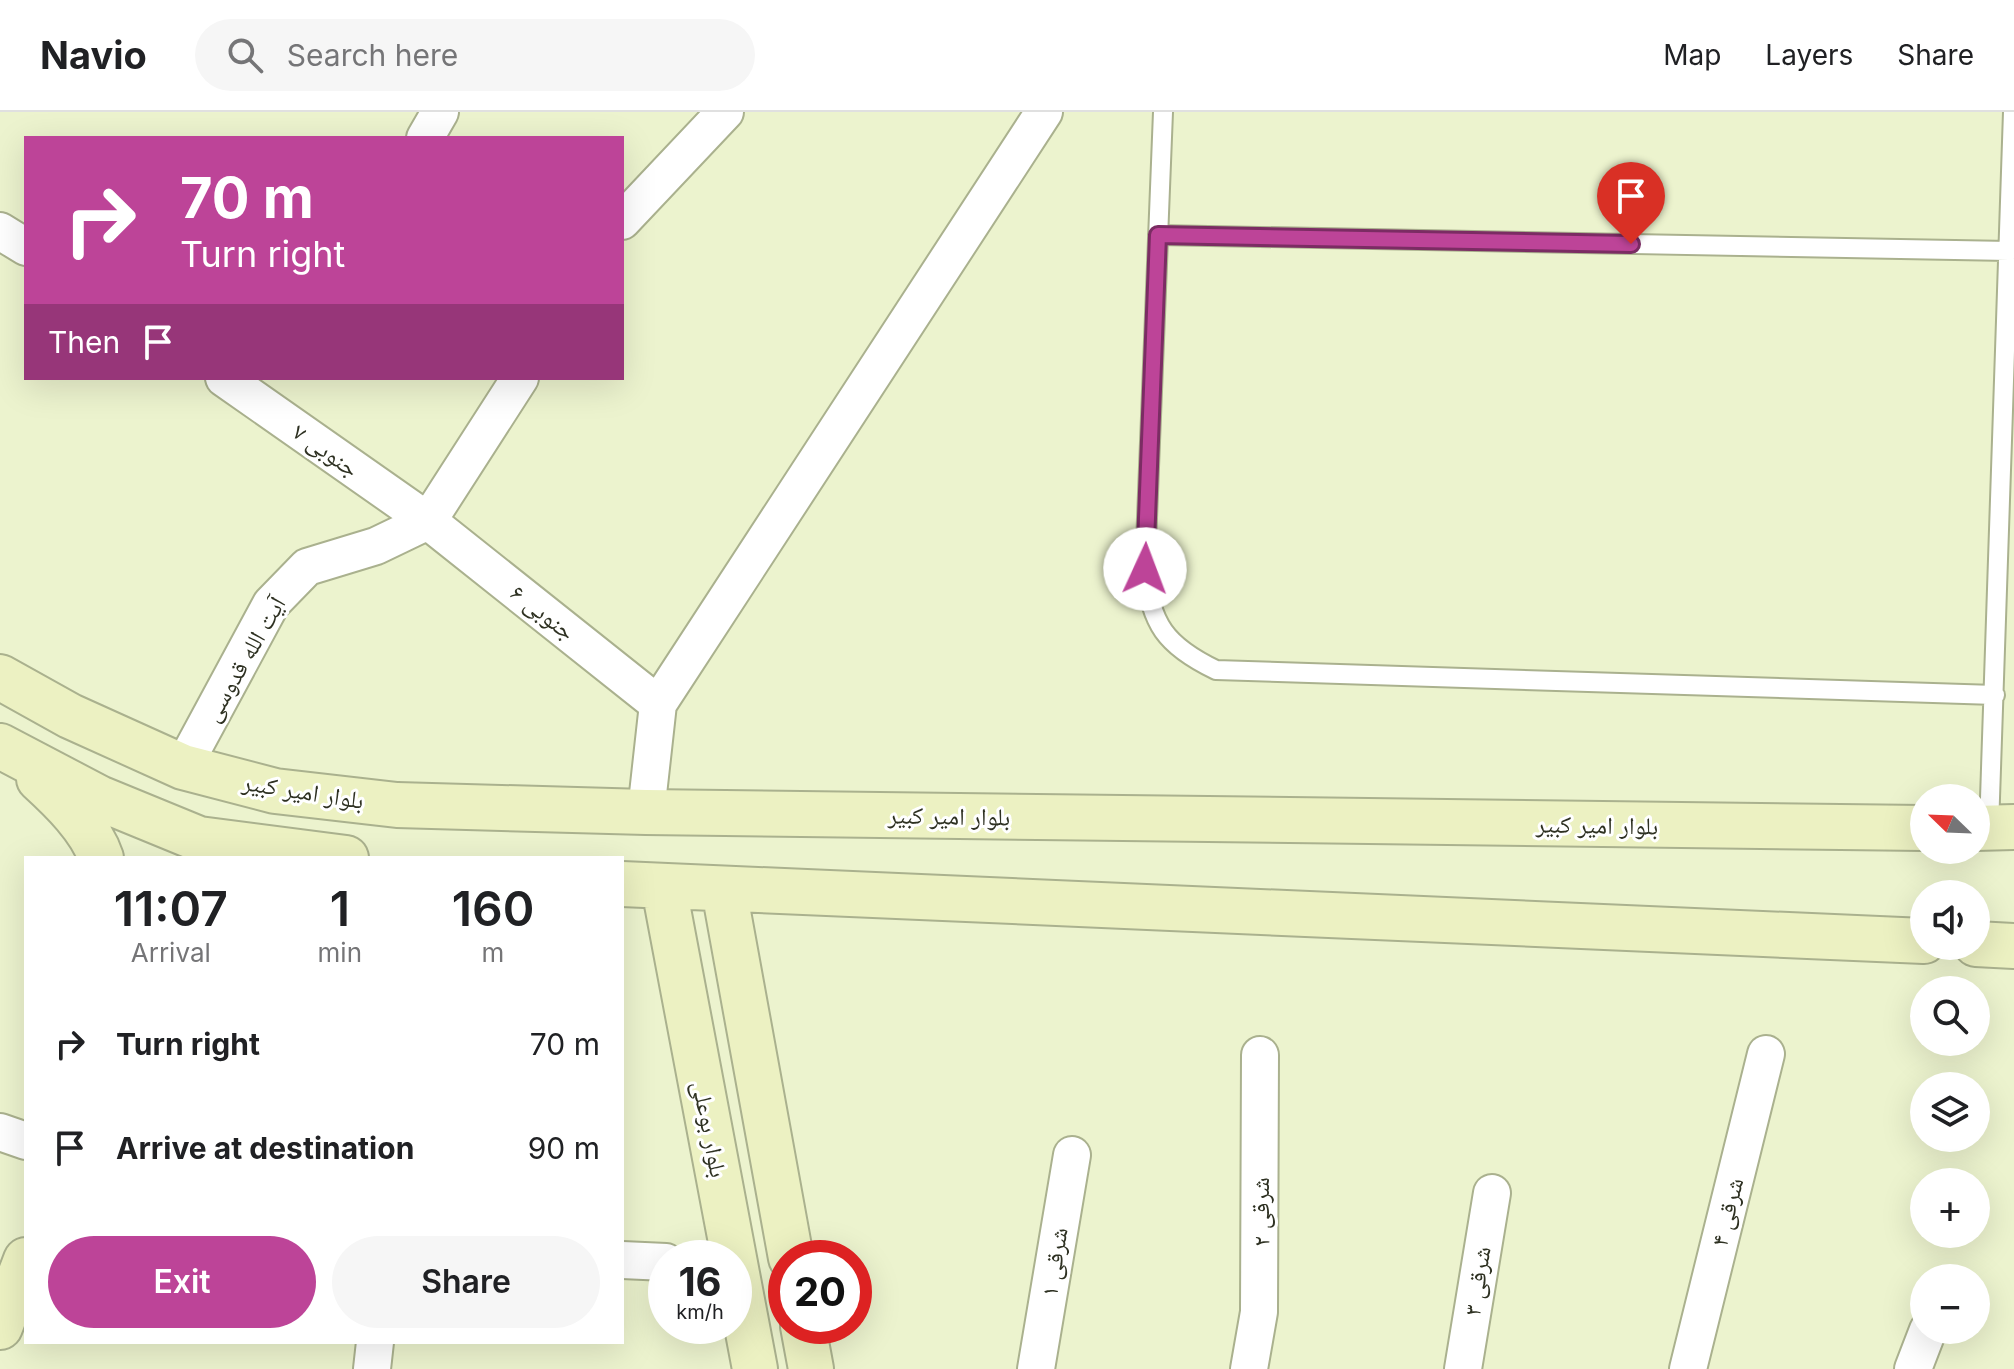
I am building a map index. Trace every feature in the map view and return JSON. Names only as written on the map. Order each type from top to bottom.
[{"type":"main road","name":"بلوار امیر کبیر","points":[[0,677],[70,716],[183,767],[275,791],[397,805],[646,812],[1910,828]]},
{"type":"main road","points":[[4,749],[194,848],[316,856]]},
{"type":"main road","points":[[4,749],[60,798],[97,847],[100,856]]},
{"type":"main road","points":[[643,886],[1910,940]]},
{"type":"main road","name":"بلوار بوعلی","points":[[643,886],[729,1240]]},
{"type":"main road","points":[[724,890],[788,1240]]},
{"type":"main road","points":[[1990,945],[2014,946]]},
{"type":"main road","points":[[0,1327],[24,1265]]},
{"type":"main road","name":"بلوار بوعلی","points":[[750,1344],[755,1369]]},
{"type":"main road","points":[[806,1344],[811,1369]]},
{"type":"street","points":[[426,136],[440,112]]},
{"type":"street","points":[[646,812],[658,704],[1044,112]]},
{"type":"street","points":[[624,219],[708,117]]},
{"type":"street","points":[[0,231],[24,246]]},
{"type":"street","name":"۷ جنوبی","points":[[227,380],[428,521]]},
{"type":"street","points":[[428,521],[519,380]]},
{"type":"street","name":"۶ جنوبی","points":[[428,521],[658,704]]},
{"type":"street","name":"آیت الله قدوسی","points":[[183,767],[271,604],[307,567],[376,546],[428,521]]},
{"type":"street","name":"۴ شرقی","points":[[1688,1369],[1766,1054]]},
{"type":"street","name":"شرقی ۲","points":[[1249,1369],[1259,1312],[1260,1055]]},
{"type":"street","points":[[0,1132],[24,1140]]},
{"type":"street","name":"شرقی ۱","points":[[1036,1369],[1072,1155]]},
{"type":"street","name":"شرقی ۳","points":[[1463,1369],[1492,1193]]},
{"type":"street","points":[[624,1260],[648,1261]]},
{"type":"street","points":[[372,1369],[375,1344]]},
{"type":"street","points":[[1913,1369],[1923,1344]]},
{"type":"lane","points":[[1163,112],[1145,569],[1148,603],[1163,632],[1186,656],[1216,670],[1995,695]]},
{"type":"lane","points":[[1993,828],[2013,112]]},
{"type":"lane","points":[[1158,235],[2009,251]]},
{"type":"route","points":[[1145,569],[1158,235],[1631,244]]}]
